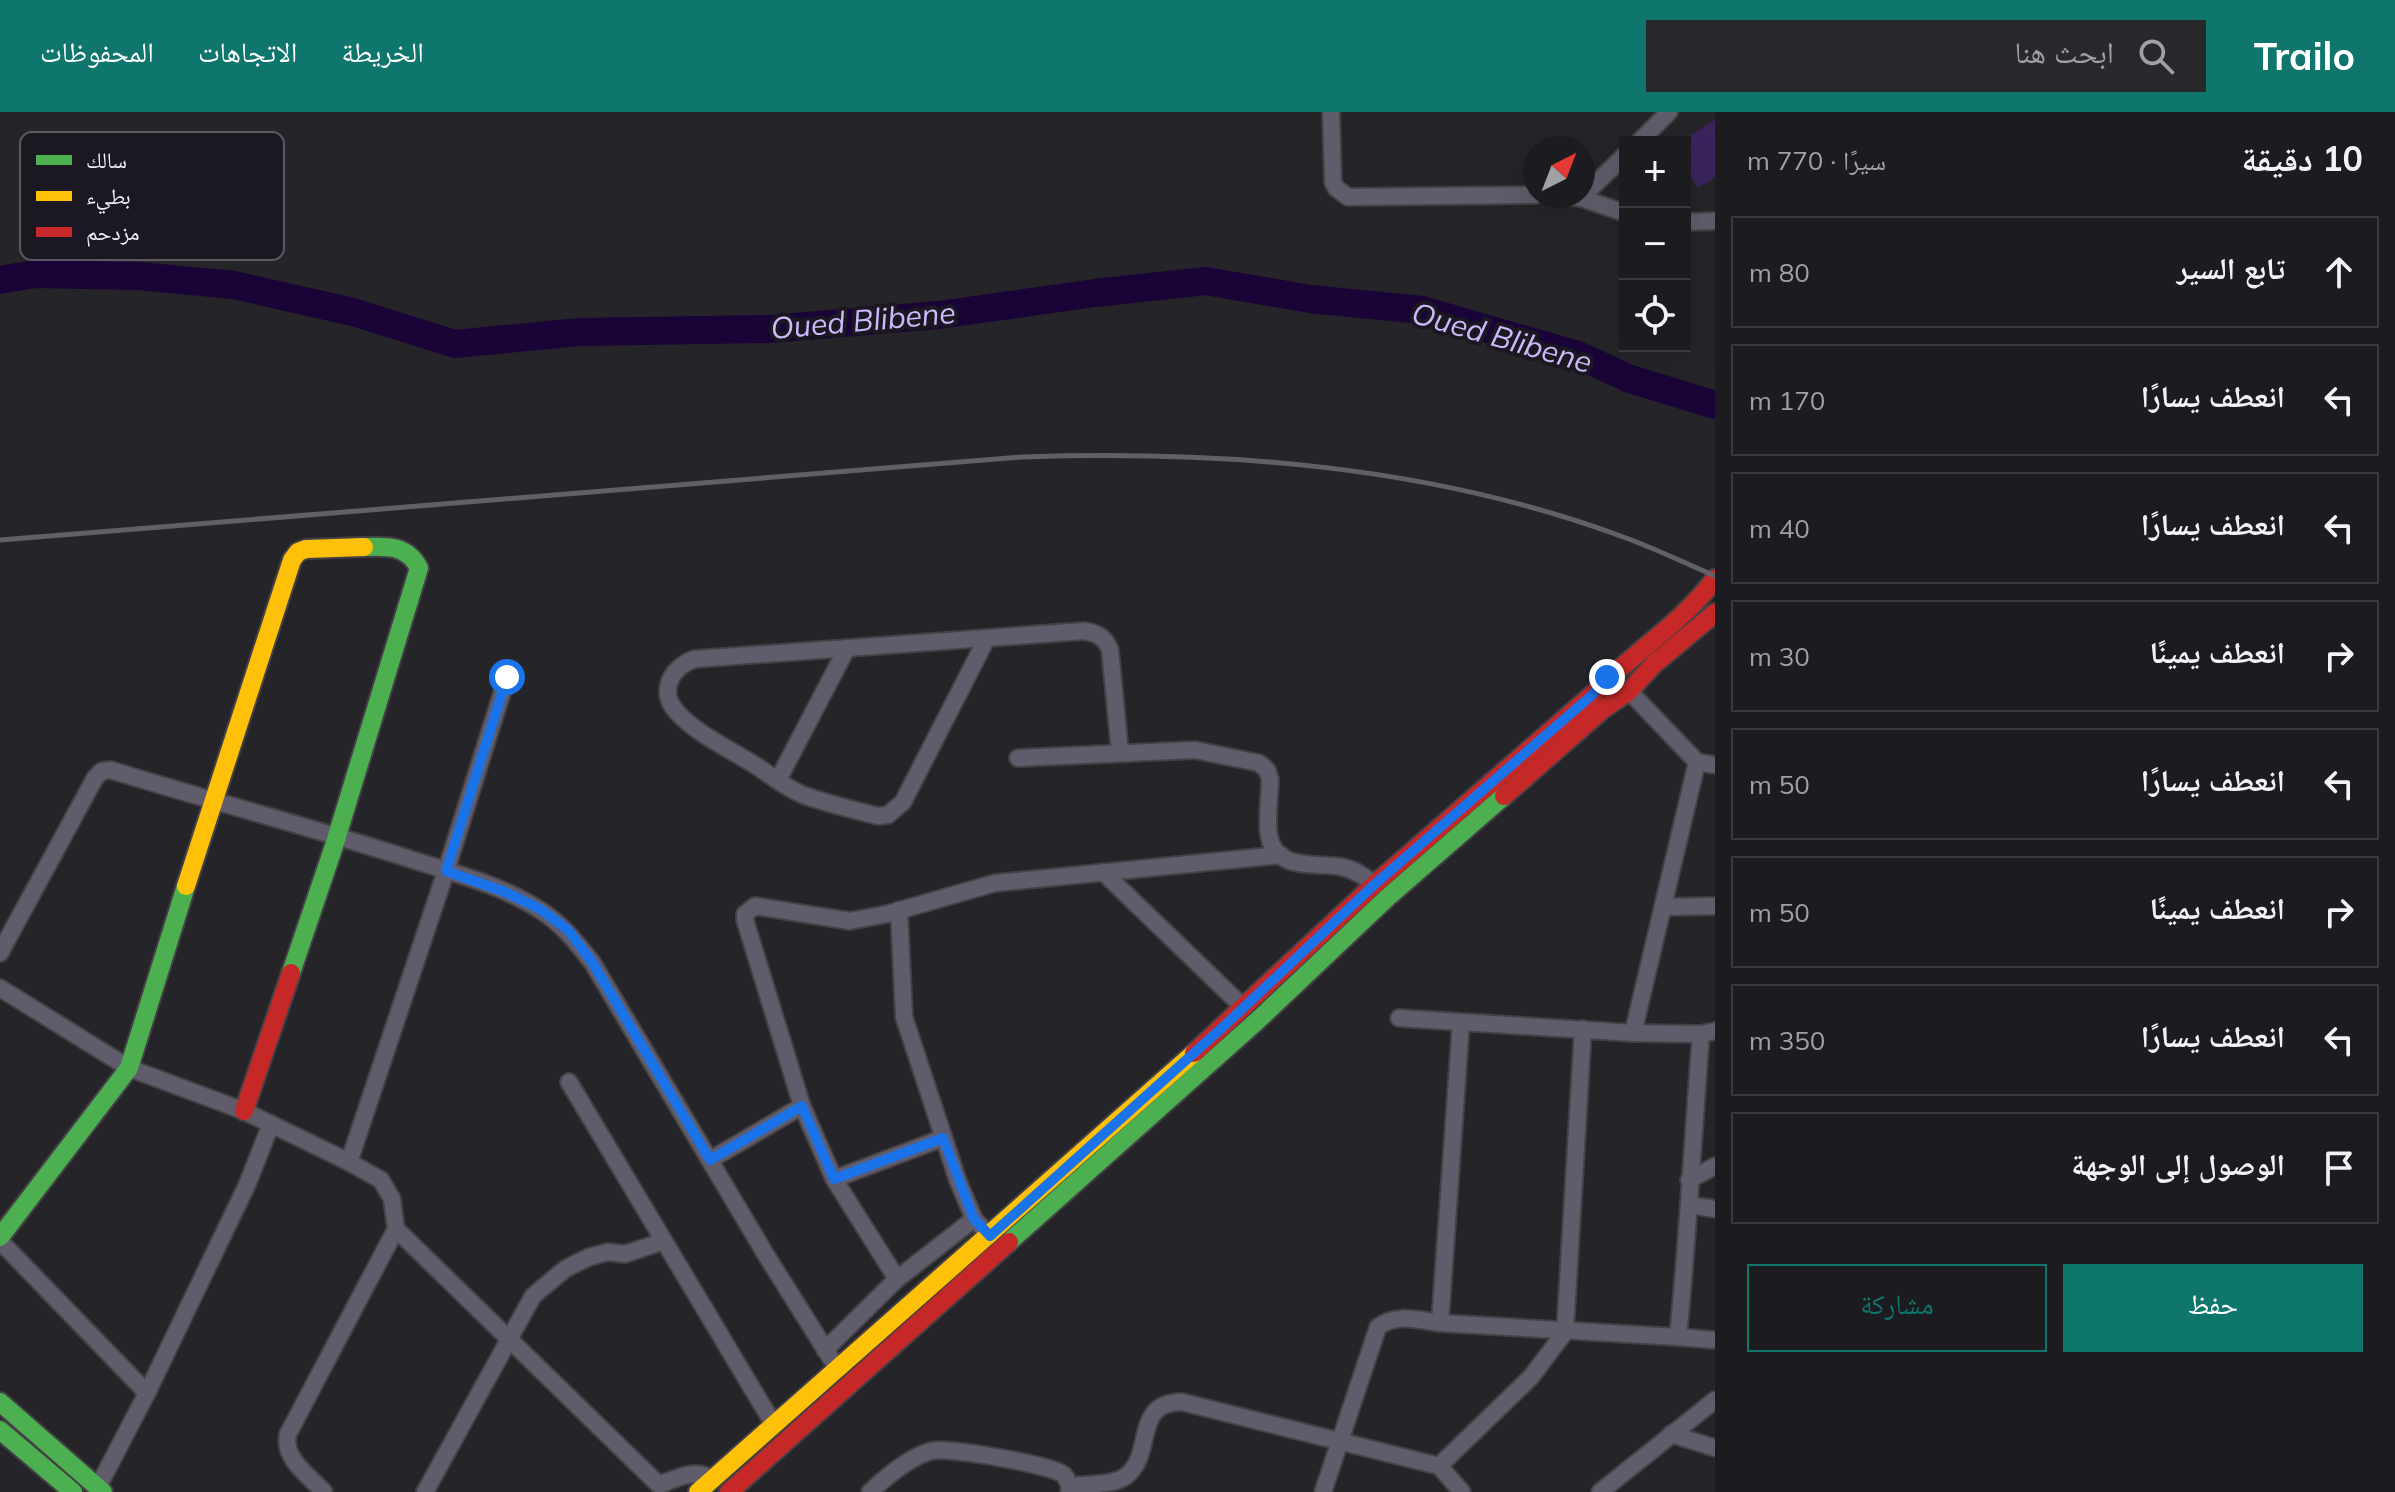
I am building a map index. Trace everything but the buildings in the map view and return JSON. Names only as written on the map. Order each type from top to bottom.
[{"type":"main road","points":[[0,1239],[129,1068],[292,560],[298,552],[306,549],[390,546],[403,549],[415,558],[419,568],[337,836],[244,1111]]},
{"type":"main road","points":[[706,1485],[990,1236],[1375,884],[1592,695],[1612,673],[1684,616],[1715,579]]},
{"type":"main road","points":[[730,1491],[1258,1020],[1388,897],[1715,613]]},
{"type":"main road","points":[[1612,673],[1630,673],[1628,691]]},
{"type":"main road","points":[[1244,1006],[1259,999],[1264,1003],[1258,1020]]},
{"type":"main road","points":[[1244,1006],[1242,1025],[1258,1020]]},
{"type":"main road","points":[[0,1402],[101,1490]]},
{"type":"main road","points":[[0,1430],[73,1492]]},
{"type":"main road","points":[[706,1485],[729,1478],[730,1491]]},
{"type":"street","points":[[1331,112],[1333,182],[1348,197],[1523,195]]},
{"type":"street","points":[[1645,136],[1669,112]]},
{"type":"street","points":[[1595,179],[1619,160]]},
{"type":"street","points":[[1595,204],[1619,211]]},
{"type":"street","points":[[1691,222],[1715,221]]},
{"type":"street","points":[[987,638],[897,809],[888,815],[878,816],[803,795],[691,725],[673,709],[669,684],[673,673],[681,663],[695,659],[1084,631],[1096,633],[1107,641],[1110,650],[1120,752]]},
{"type":"street","points":[[778,780],[847,648]]},
{"type":"street","points":[[349,1162],[507,677]]},
{"type":"street","points":[[1628,691],[1697,762],[1715,765]]},
{"type":"street","points":[[1018,758],[1195,750],[1259,763],[1267,770],[1270,779],[1269,838],[1281,855],[1287,861],[1303,865],[1341,866],[1356,871],[1375,884]]},
{"type":"street","points":[[1633,1033],[1697,762]]},
{"type":"street","points":[[0,953],[95,778],[102,771],[111,770],[446,871],[505,892],[540,909],[568,930],[592,962],[837,1368]]},
{"type":"street","points":[[897,1279],[834,1179],[802,1106],[745,914],[755,906],[850,921],[995,883],[1281,855]]},
{"type":"street","points":[[1103,872],[1244,1006]]},
{"type":"street","points":[[1664,907],[1715,906]]},
{"type":"street","points":[[899,910],[904,1017],[943,1138],[974,1219],[990,1236]]},
{"type":"street","points":[[0,988],[129,1068],[244,1111],[381,1180],[388,1189],[396,1229],[655,1488],[695,1473],[704,1474],[706,1485]]},
{"type":"street","points":[[1399,1018],[1633,1033],[1708,1032],[1689,1180],[1690,1205],[1678,1337]]},
{"type":"street","points":[[1440,1323],[1461,1022]]},
{"type":"street","points":[[1439,1466],[1531,1377],[1565,1332],[1583,1029]]},
{"type":"street","points":[[569,1082],[774,1425]]},
{"type":"street","points":[[710,1160],[802,1106]]},
{"type":"street","points":[[101,1490],[247,1185],[271,1124]]},
{"type":"street","points":[[834,1179],[943,1138]]},
{"type":"street","points":[[1689,1180],[1715,1166]]},
{"type":"street","points":[[1690,1205],[1715,1209]]},
{"type":"street","points":[[825,1350],[897,1279],[974,1219]]},
{"type":"street","points":[[324,1492],[292,1459],[285,1444],[396,1229]]},
{"type":"street","points":[[0,1239],[147,1393]]},
{"type":"street","points":[[425,1492],[533,1296],[565,1269],[589,1257],[608,1252],[625,1254],[664,1241]]},
{"type":"street","points":[[1323,1492],[1378,1327],[1387,1320],[1398,1318],[1565,1332],[1715,1340]]},
{"type":"street","points":[[1600,1492],[1715,1400]]},
{"type":"street","points":[[870,1492],[911,1460],[932,1451],[954,1450],[1045,1468],[1063,1475],[1070,1489],[1115,1481],[1128,1475],[1137,1461],[1155,1409],[1167,1402],[1182,1402],[1439,1466],[1462,1492]]},
{"type":"street","points":[[1671,1434],[1715,1448]]},
{"type":"shaded area","points":[[1715,120],[1715,177],[1698,188],[1691,177],[1690,136]]},
{"type":"waterway","name":"Oued Blibene","points":[[0,280],[35,274],[138,276],[234,285],[353,312],[455,344],[579,332],[770,329],[939,315],[1206,281],[1310,299],[1422,310],[1578,355],[1630,379],[1715,405]]},
{"type":"railway","points":[[0,540],[1022,457],[1175,457],[1328,468],[1479,494],[1626,538],[1715,576]]},
{"type":"traffic: fast","points":[[291,973],[334,846],[419,568],[409,555],[396,548],[364,547]]},
{"type":"traffic: fast","points":[[1009,1242],[1258,1020],[1388,897],[1504,796]]},
{"type":"traffic: fast","points":[[0,1237],[129,1068],[186,886]]},
{"type":"traffic: fast","points":[[0,1402],[103,1492]]},
{"type":"traffic: fast","points":[[0,1430],[73,1492]]},
{"type":"traffic: slow","points":[[186,886],[292,560],[298,552],[306,549],[364,547]]},
{"type":"traffic: slow","points":[[698,1492],[1194,1053]]},
{"type":"traffic: jam","points":[[1194,1053],[1375,884],[1671,625],[1715,579]]},
{"type":"traffic: jam","points":[[1504,796],[1603,709],[1629,691],[1654,664],[1715,613]]},
{"type":"traffic: jam","points":[[244,1111],[291,973]]},
{"type":"traffic: jam","points":[[729,1492],[1009,1242]]},
{"type":"route","points":[[507,677],[446,871],[505,892],[540,909],[568,930],[592,962],[710,1160],[802,1106],[834,1179],[943,1138],[974,1219],[990,1236],[1224,1026],[1375,884],[1592,695],[1607,677]]}]
